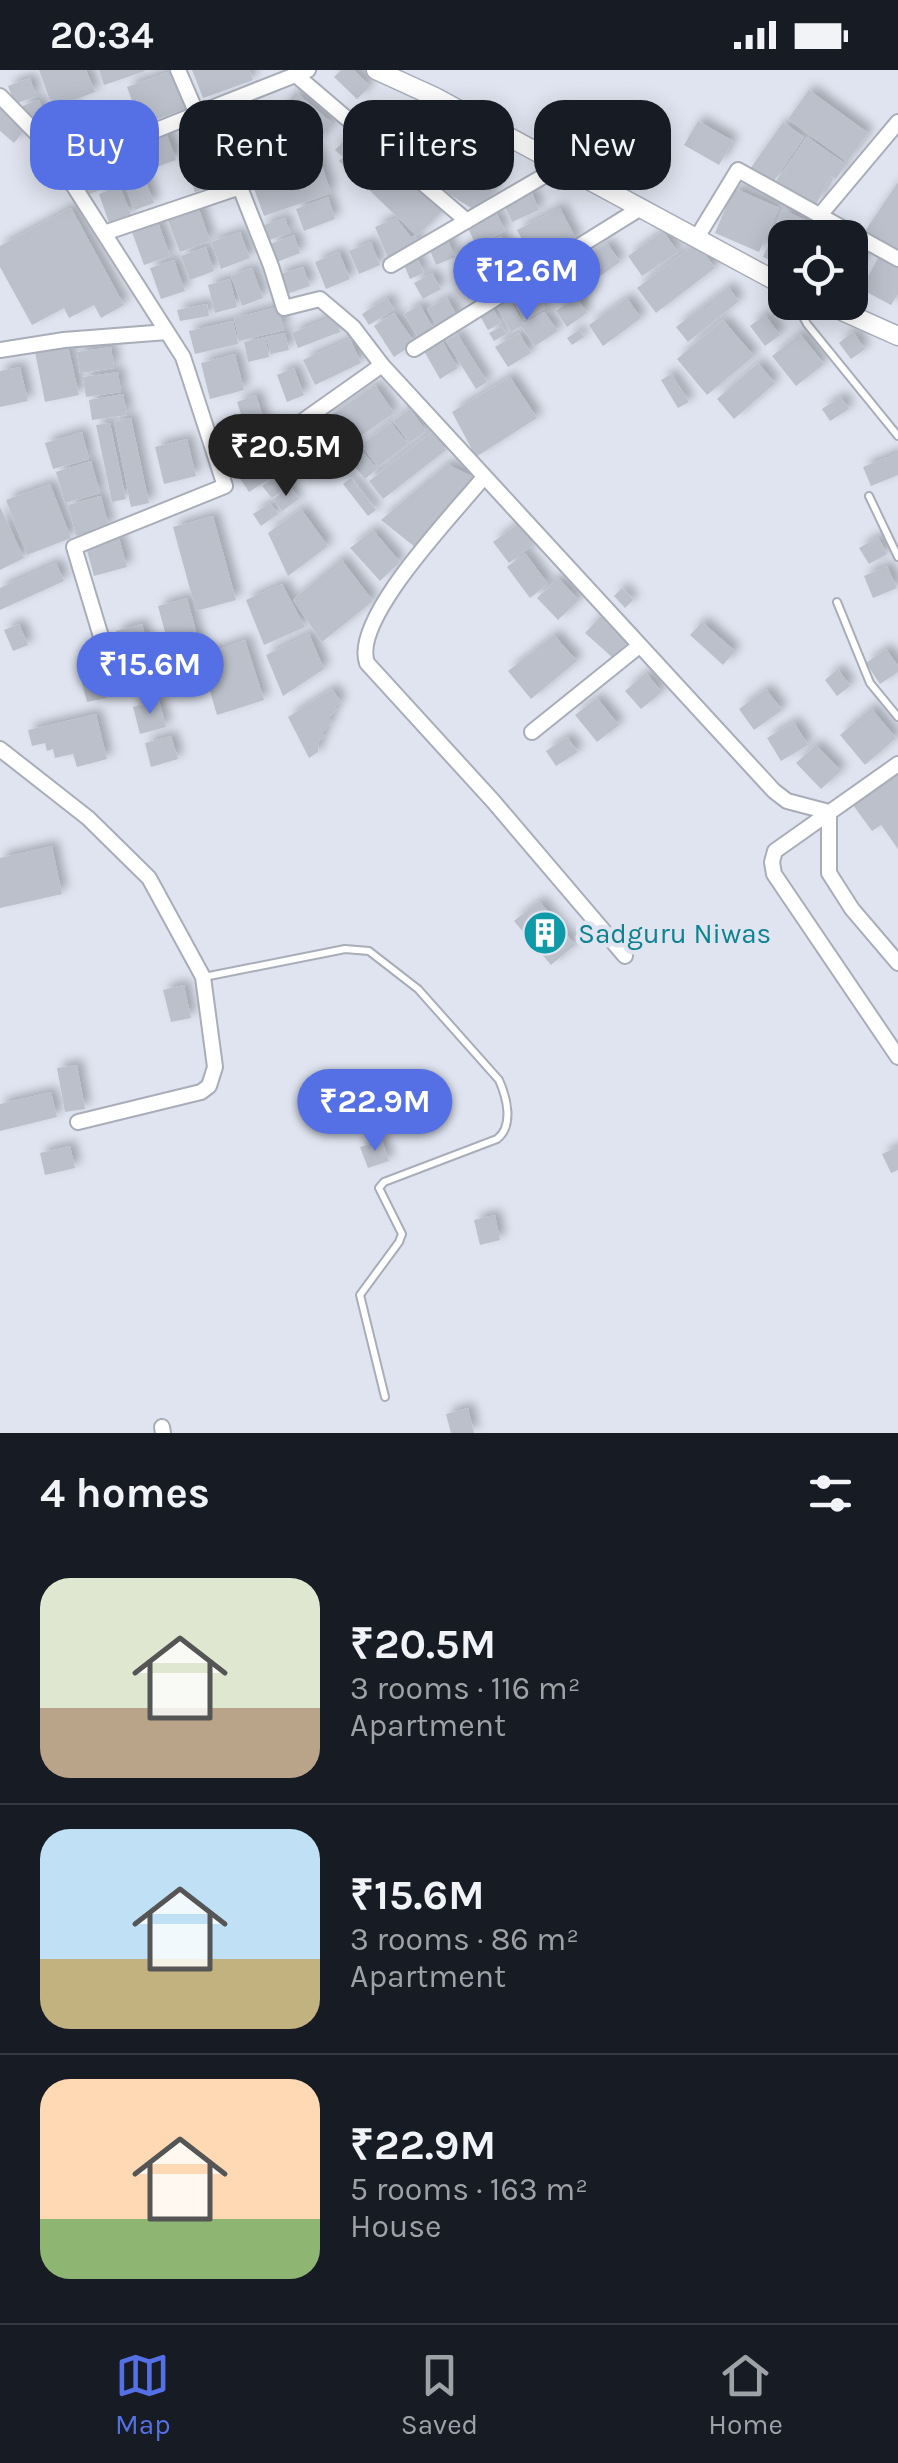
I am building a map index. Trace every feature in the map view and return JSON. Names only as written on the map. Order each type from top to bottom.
[{"type":"street","points":[[178,70],[196,100]]},
{"type":"street","points":[[376,70],[534,152]]},
{"type":"street","points":[[233,100],[302,73],[467,220]]},
{"type":"street","points":[[0,96],[47,144],[184,358],[225,486],[74,547],[115,683]]},
{"type":"street","points":[[820,215],[898,122]]},
{"type":"street","points":[[696,239],[738,170],[898,260]]},
{"type":"street","points":[[391,265],[534,182]]},
{"type":"street","points":[[104,233],[231,190]]},
{"type":"street","points":[[241,190],[284,308],[320,299],[353,327],[483,478],[774,792],[787,801],[829,812]]},
{"type":"street","points":[[605,190],[768,277]]},
{"type":"street","points":[[414,349],[639,209]]},
{"type":"street","points":[[862,320],[898,336]]},
{"type":"street","points":[[0,350],[64,340],[167,332]]},
{"type":"street","points":[[300,423],[382,365]]},
{"type":"street","points":[[483,478],[378,607],[364,654],[625,956]]},
{"type":"street","points":[[532,732],[640,646]]},
{"type":"street","points":[[0,750],[88,818],[143,868],[203,977],[214,1067],[209,1086],[200,1092],[78,1122]]},
{"type":"street","points":[[898,764],[775,851],[772,862],[774,874],[898,1057]]},
{"type":"street","points":[[829,812],[829,873],[852,909],[898,963]]},
{"type":"lane","points":[[805,320],[898,436]]},
{"type":"lane","points":[[869,496],[898,557]]},
{"type":"lane","points":[[838,602],[870,683],[898,717]]},
{"type":"lane","points":[[203,977],[345,948],[369,951],[418,989],[499,1080],[508,1123],[506,1133],[384,1182],[379,1188],[383,1203],[402,1234],[360,1295],[385,1397]]},
{"type":"building","points":[[39,70],[86,70],[95,92],[74,100],[50,100]]},
{"type":"building","points":[[99,70],[145,70],[145,71],[104,85]]},
{"type":"building","points":[[174,70],[185,100],[179,100],[179,111],[159,118],[159,100],[132,100],[127,87]]},
{"type":"building","points":[[192,70],[249,70],[253,80],[203,98]]},
{"type":"building","points":[[341,70],[354,70],[370,86],[357,99],[334,77]]},
{"type":"building","points":[[30,78],[36,96],[15,104],[8,86]]},
{"type":"building","points":[[809,90],[868,133],[847,162],[788,119]]},
{"type":"building","points":[[296,92],[305,100],[289,100]]},
{"type":"building","points":[[30,103],[30,122],[28,123],[22,106]]},
{"type":"building","points":[[0,106],[26,128],[14,143],[0,131]]},
{"type":"building","points":[[323,115],[333,124],[323,136]]},
{"type":"building","points":[[698,121],[733,141],[719,165],[684,145]]},
{"type":"building","points":[[783,122],[804,137],[772,184],[750,169]]},
{"type":"building","points":[[166,132],[176,160],[159,166],[159,135]]},
{"type":"building","points":[[807,137],[846,164],[836,179],[831,176],[816,205],[776,181]]},
{"type":"building","points":[[323,169],[331,193],[264,216],[255,190],[323,190]]},
{"type":"building","points":[[898,182],[898,253],[868,233],[868,227]]},
{"type":"building","points":[[734,188],[779,208],[774,220],[768,220],[768,232],[759,252],[715,233]]},
{"type":"building","points":[[79,190],[100,190],[82,197]]},
{"type":"building","points":[[122,190],[131,215],[109,223],[99,194]]},
{"type":"building","points":[[127,190],[149,190],[154,203],[134,210]]},
{"type":"building","points":[[369,190],[419,190],[442,211],[417,236]]},
{"type":"building","points":[[443,190],[493,190],[479,213]]},
{"type":"building","points":[[531,191],[539,210],[512,222],[503,203]]},
{"type":"building","points":[[328,197],[335,219],[304,231],[296,209]]},
{"type":"building","points":[[198,206],[210,241],[180,252],[167,218]]},
{"type":"building","points":[[71,208],[124,305],[101,318],[94,305],[69,318],[64,308],[32,325],[0,267],[0,246]]},
{"type":"building","points":[[560,208],[577,241],[534,263],[517,230]]},
{"type":"building","points":[[783,210],[806,220],[779,220]]},
{"type":"building","points":[[496,212],[505,231],[476,245],[467,226]]},
{"type":"building","points":[[285,218],[290,233],[267,241],[261,226]]},
{"type":"building","points":[[396,218],[411,237],[415,235],[419,245],[388,258],[375,227]]},
{"type":"building","points":[[158,222],[170,256],[144,265],[132,232]]},
{"type":"building","points":[[663,231],[678,252],[642,276],[628,256]]},
{"type":"building","points":[[240,232],[250,258],[221,269],[211,242]]},
{"type":"building","points":[[294,235],[300,253],[277,262],[270,244]]},
{"type":"building","points":[[501,236],[509,250],[494,259],[486,244]]},
{"type":"building","points":[[447,238],[455,257],[436,265],[428,246]]},
{"type":"building","points":[[371,242],[380,265],[359,274],[349,251]]},
{"type":"building","points":[[607,243],[620,262],[596,279],[583,260]]},
{"type":"building","points":[[697,243],[715,268],[656,313],[637,288]]},
{"type":"building","points":[[483,244],[492,259],[466,275],[457,260]]},
{"type":"building","points":[[206,247],[214,271],[190,280],[181,256]]},
{"type":"building","points":[[512,251],[525,276],[505,287],[492,263]]},
{"type":"building","points":[[339,252],[350,279],[326,289],[315,262]]},
{"type":"building","points":[[881,253],[898,262],[898,294],[891,305],[868,293],[868,276]]},
{"type":"building","points":[[417,257],[424,273],[410,279],[403,262]]},
{"type":"building","points":[[174,260],[185,291],[161,299],[150,268]]},
{"type":"building","points":[[564,262],[576,280],[553,296],[541,278]]},
{"type":"building","points":[[303,267],[310,286],[284,295],[277,275]]},
{"type":"building","points":[[485,267],[498,291],[480,302],[466,278]]},
{"type":"building","points":[[252,268],[263,298],[242,306],[231,276]]},
{"type":"building","points":[[432,273],[441,289],[423,299],[414,283]]},
{"type":"building","points":[[230,279],[237,307],[215,313],[208,285]]},
{"type":"building","points":[[532,284],[545,308],[524,320],[511,297]]},
{"type":"building","points":[[728,287],[739,301],[688,342],[676,327]]},
{"type":"building","points":[[576,297],[587,313],[567,327],[556,311]]},
{"type":"building","points":[[387,298],[394,309],[369,325],[362,314]]},
{"type":"building","points":[[447,298],[459,319],[439,330],[427,309]]},
{"type":"building","points":[[509,298],[524,325],[544,312],[558,331],[535,346],[521,326],[511,332],[496,305]]},
{"type":"building","points":[[627,298],[641,318],[603,346],[589,325]]},
{"type":"building","points":[[207,304],[209,316],[180,321],[177,310]]},
{"type":"building","points":[[420,305],[434,330],[419,339],[404,314]]},
{"type":"building","points":[[278,307],[284,330],[239,341],[234,318]]},
{"type":"building","points":[[492,307],[501,323],[488,330],[479,314]]},
{"type":"building","points":[[394,313],[415,343],[394,357],[374,326]]},
{"type":"building","points":[[765,315],[780,335],[765,346],[750,326]]},
{"type":"building","points":[[334,316],[340,332],[298,348],[292,333]]},
{"type":"building","points":[[723,320],[754,356],[707,395],[677,359]]},
{"type":"building","points":[[233,321],[238,344],[195,354],[189,331]]},
{"type":"building","points":[[502,326],[506,334],[494,341],[489,333]]},
{"type":"building","points":[[579,330],[584,337],[572,345],[567,338]]},
{"type":"building","points":[[853,332],[865,349],[851,359],[839,343]]},
{"type":"building","points":[[285,333],[289,350],[271,354],[266,337]]},
{"type":"building","points":[[519,333],[531,353],[508,367],[495,347]]},
{"type":"building","points":[[457,334],[487,382],[476,389],[446,341]]},
{"type":"building","points":[[800,334],[824,364],[796,386],[772,356]]},
{"type":"building","points":[[265,337],[269,357],[248,362],[244,342]]},
{"type":"building","points":[[350,339],[361,363],[315,385],[303,360]]},
{"type":"building","points":[[442,341],[458,368],[440,379],[424,351]]},
{"type":"building","points":[[68,346],[79,395],[45,402],[35,352]]},
{"type":"building","points":[[111,347],[114,368],[80,373],[77,352]]},
{"type":"building","points":[[235,354],[244,390],[210,399],[201,363]]},
{"type":"building","points":[[758,363],[775,383],[734,419],[717,399]]},
{"type":"building","points":[[20,367],[28,401],[0,407],[0,371]]},
{"type":"building","points":[[294,368],[304,395],[287,402],[277,375]]},
{"type":"building","points":[[118,372],[121,392],[86,397],[83,377]]},
{"type":"building","points":[[671,374],[689,402],[678,408],[661,380]]},
{"type":"building","points":[[510,377],[537,418],[476,457],[452,412]]},
{"type":"building","points":[[375,385],[394,413],[346,446],[327,418]]},
{"type":"building","points":[[123,394],[127,415],[92,420],[89,400]]},
{"type":"building","points":[[256,395],[265,423],[246,429],[237,402]]},
{"type":"building","points":[[841,397],[849,409],[830,421],[822,409]]},
{"type":"building","points":[[410,409],[426,431],[409,443],[393,421]]},
{"type":"building","points":[[131,418],[149,503],[131,507],[114,422]]},
{"type":"building","points":[[110,423],[126,499],[112,502],[96,425]]},
{"type":"building","points":[[391,423],[408,444],[378,467],[361,445]]},
{"type":"building","points":[[271,424],[279,441],[254,452],[246,435]]},
{"type":"building","points":[[308,427],[333,462],[315,474],[291,439]]},
{"type":"building","points":[[82,432],[89,459],[53,469],[45,443]]},
{"type":"building","points":[[432,432],[446,450],[383,499],[369,481]]},
{"type":"building","points":[[187,439],[196,476],[164,484],[155,447]]},
{"type":"building","points":[[285,442],[306,469],[289,482],[268,454]]},
{"type":"building","points":[[358,446],[377,469],[365,479],[346,457]]},
{"type":"building","points":[[898,453],[898,475],[871,486],[863,467]]},
{"type":"building","points":[[261,455],[274,476],[249,492],[235,471]]},
{"type":"building","points":[[91,461],[100,493],[65,503],[56,472]]},
{"type":"building","points":[[447,464],[473,477],[415,547],[381,520]]},
{"type":"building","points":[[278,475],[287,487],[272,498],[262,486]]},
{"type":"building","points":[[351,478],[376,510],[368,516],[343,484]]},
{"type":"building","points":[[50,484],[71,538],[27,555],[6,500]]},
{"type":"building","points":[[291,487],[299,499],[282,511],[273,499]]},
{"type":"building","points":[[101,496],[109,527],[76,536],[68,505]]},
{"type":"building","points":[[270,503],[278,514],[261,526],[253,514]]},
{"type":"building","points":[[0,507],[24,558],[0,570]]},
{"type":"building","points":[[301,509],[328,546],[288,576],[268,533]]},
{"type":"building","points":[[213,516],[236,600],[196,611],[173,527]]},
{"type":"building","points":[[518,524],[533,545],[509,563],[493,542]]},
{"type":"building","points":[[373,530],[400,562],[380,581],[350,548]]},
{"type":"building","points":[[878,537],[887,554],[869,564],[859,548]]},
{"type":"building","points":[[119,538],[127,567],[94,576],[86,547]]},
{"type":"building","points":[[525,553],[548,584],[530,598],[507,567]]},
{"type":"building","points":[[341,559],[373,601],[322,642],[293,600]]},
{"type":"building","points":[[56,563],[64,581],[0,610],[0,588]]},
{"type":"building","points":[[887,566],[897,588],[873,598],[864,576]]},
{"type":"building","points":[[558,578],[579,600],[558,620],[537,598]]},
{"type":"building","points":[[282,584],[305,627],[264,645],[246,600]]},
{"type":"building","points":[[622,588],[633,600],[625,608],[614,596]]},
{"type":"building","points":[[187,598],[200,646],[171,654],[158,606]]},
{"type":"building","points":[[601,616],[629,641],[613,658],[585,633]]},
{"type":"building","points":[[702,622],[735,651],[723,665],[690,635]]},
{"type":"building","points":[[19,624],[28,645],[13,651],[4,630]]},
{"type":"building","points":[[142,624],[150,653],[124,660],[116,631]]},
{"type":"building","points":[[309,634],[324,669],[283,696],[266,655]]},
{"type":"building","points":[[554,635],[577,661],[531,699],[508,671]]},
{"type":"building","points":[[245,640],[264,700],[217,715],[200,656]]},
{"type":"building","points":[[886,649],[898,672],[880,684],[866,663]]},
{"type":"building","points":[[838,669],[850,686],[837,696],[825,680]]},
{"type":"building","points":[[646,673],[662,692],[641,709],[625,691]]},
{"type":"building","points":[[101,675],[106,698],[87,702],[81,679]]},
{"type":"building","points":[[332,689],[341,702],[334,707],[337,709],[329,718],[332,721],[322,733],[325,736],[319,742],[318,752],[309,758],[288,717]]},
{"type":"building","points":[[766,689],[782,710],[754,730],[739,709]]},
{"type":"building","points":[[597,698],[619,725],[597,742],[575,715]]},
{"type":"building","points":[[159,700],[166,727],[140,734],[133,707]]},
{"type":"building","points":[[871,708],[896,738],[865,765],[840,735]]},
{"type":"building","points":[[96,714],[107,759],[77,767],[73,754],[55,758],[53,749],[47,751],[45,743],[32,746],[28,730]]},
{"type":"building","points":[[794,722],[808,745],[781,761],[767,738]]},
{"type":"building","points":[[171,736],[178,759],[151,767],[145,743]]},
{"type":"building","points":[[567,737],[578,752],[556,766],[546,751]]},
{"type":"building","points":[[816,745],[841,771],[821,789],[796,763]]},
{"type":"building","points":[[898,767],[898,849],[881,825],[872,831],[850,801]]},
{"type":"building","points":[[52,846],[62,894],[0,908],[0,858]]},
{"type":"building","name":"Sadguru Niwas","points":[[539,901],[575,945],[551,965],[514,921]]},
{"type":"building","points":[[184,985],[191,1018],[171,1022],[163,990]]},
{"type":"building","points":[[77,1065],[85,1109],[65,1112],[57,1068]]},
{"type":"building","points":[[51,1092],[57,1117],[0,1131],[0,1104]]},
{"type":"building","points":[[382,1140],[389,1161],[368,1168],[360,1147]]},
{"type":"building","points":[[70,1146],[75,1168],[45,1175],[40,1153]]},
{"type":"building","points":[[898,1147],[898,1170],[891,1173],[882,1154]]},
{"type":"building","points":[[495,1215],[500,1240],[480,1245],[474,1220]]},
{"type":"building","points":[[468,1408],[474,1433],[451,1433],[446,1414]]},
{"type":"place","name":"Sadguru Niwas","points":[[545,933]]}]
